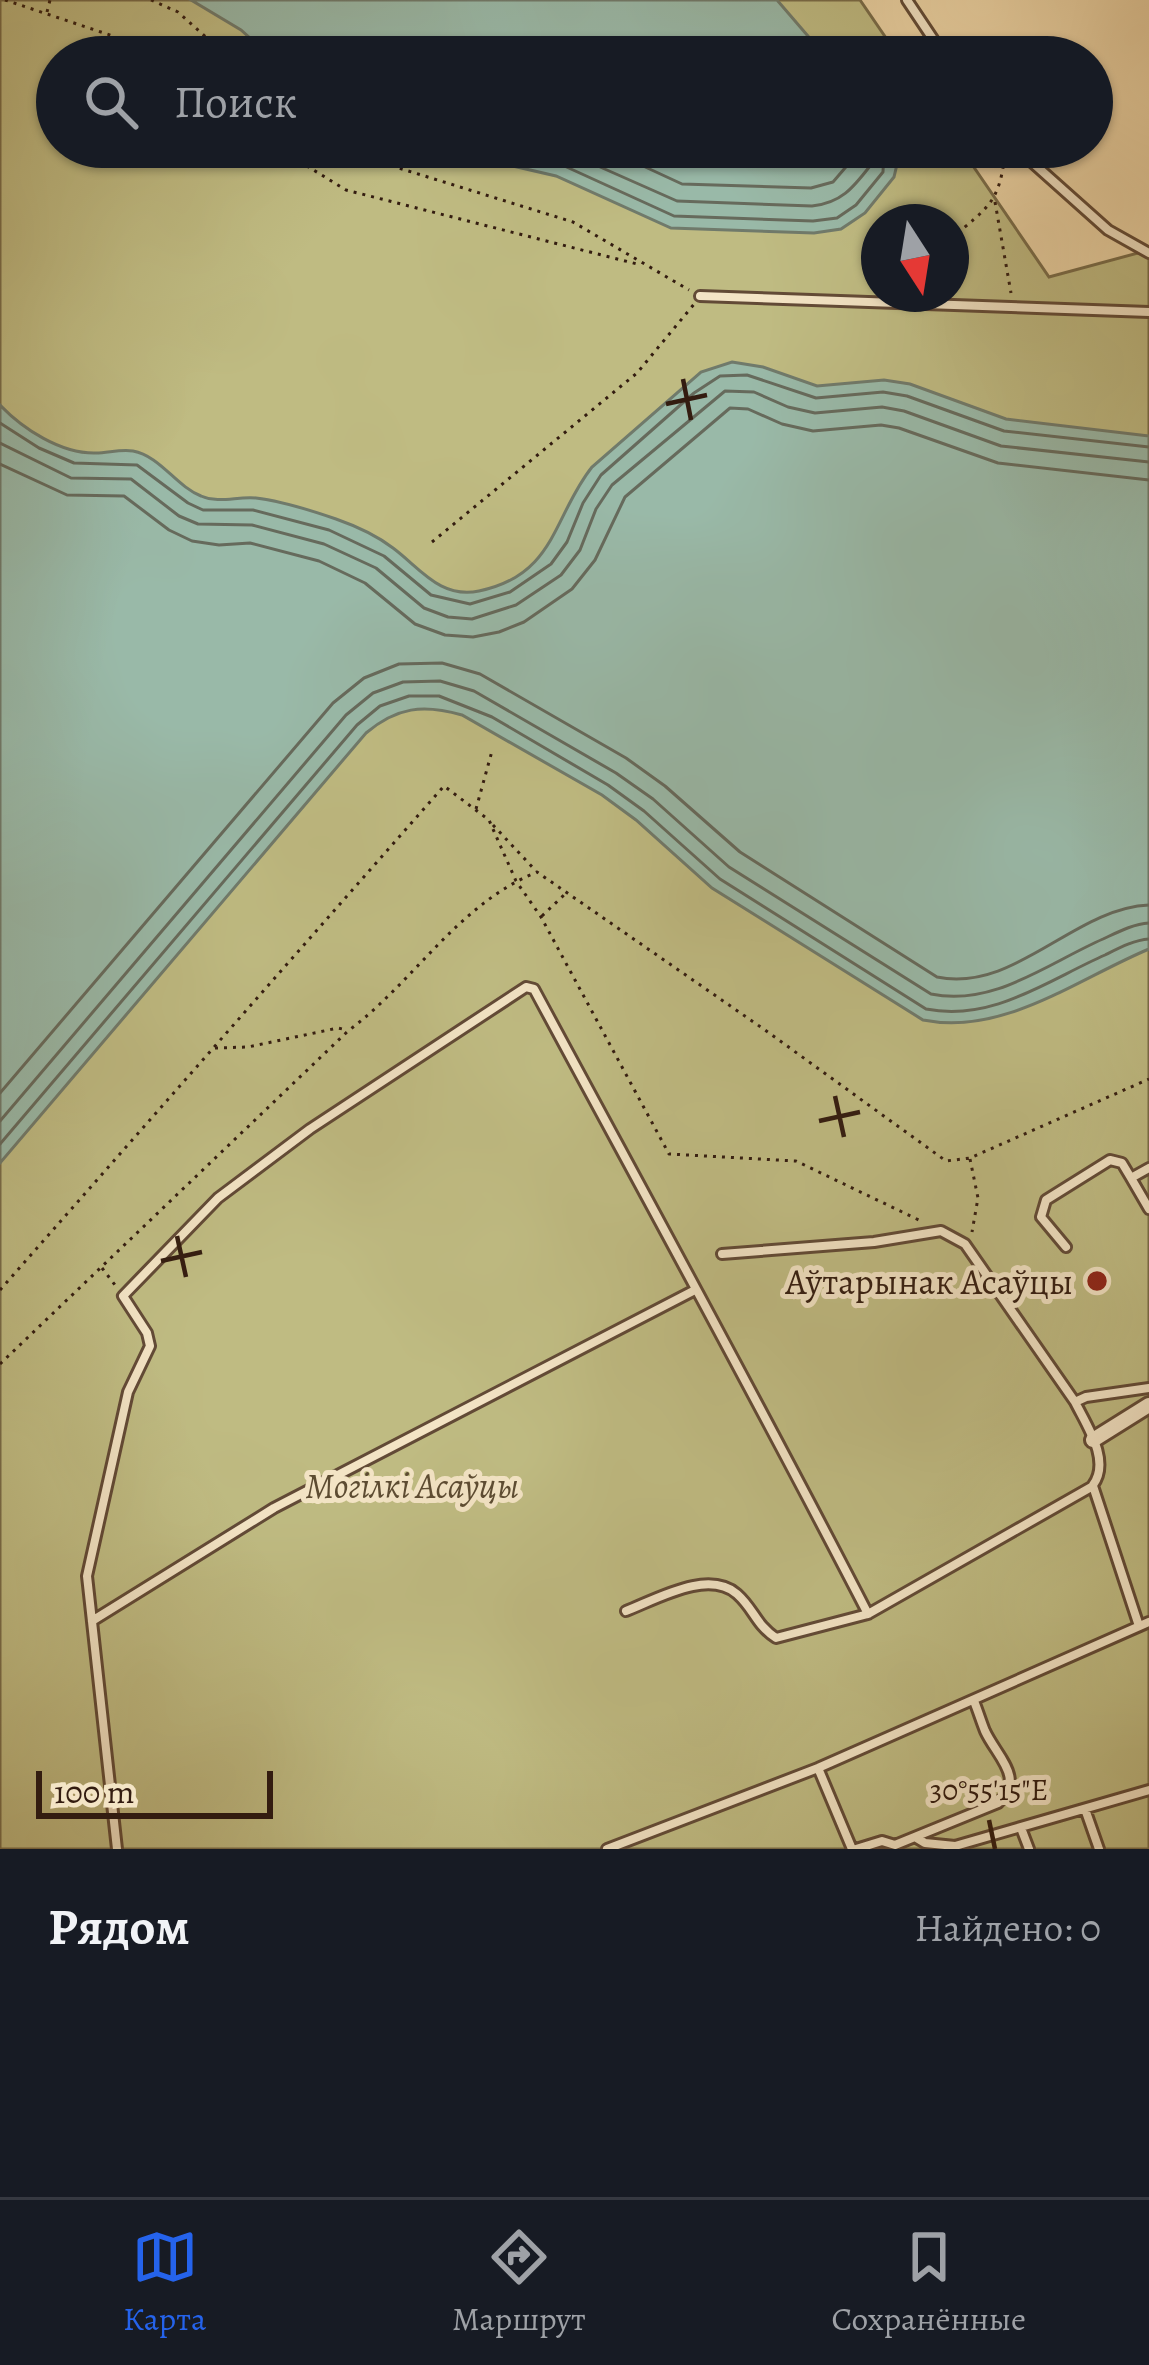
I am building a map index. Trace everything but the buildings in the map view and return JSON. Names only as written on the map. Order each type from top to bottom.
[{"type":"street","points":[[1093,1440],[1149,1405]]},
{"type":"lane","points":[[907,0],[931,36]]},
{"type":"lane","points":[[1039,168],[1108,230],[1149,254]]},
{"type":"lane","points":[[700,296],[1149,313]]},
{"type":"lane","points":[[117,1849],[87,1576],[128,1392],[150,1346],[148,1333],[123,1296],[218,1198],[310,1129],[526,987],[534,989],[695,1290],[736,1356],[868,1614]]},
{"type":"lane","points":[[1066,1247],[1040,1216],[1046,1200],[1110,1160],[1122,1162],[1149,1209]]},
{"type":"lane","points":[[1131,1178],[1149,1168]]},
{"type":"lane","points":[[626,1611],[684,1588],[716,1583],[734,1591],[760,1627],[776,1638],[868,1614],[1093,1486],[1101,1471],[1076,1402],[965,1244],[941,1231],[874,1242],[722,1254]]},
{"type":"lane","points":[[91,1621],[274,1508],[695,1290]]},
{"type":"lane","points":[[1076,1402],[1149,1388]]},
{"type":"lane","points":[[607,1849],[818,1768],[1144,1624],[1093,1486]]},
{"type":"lane","points":[[818,1768],[854,1849],[882,1841],[896,1847],[998,1803],[1007,1796],[1012,1781],[974,1700]]},
{"type":"lane","points":[[915,1837],[925,1843],[955,1846],[1149,1790]]},
{"type":"lane","points":[[1085,1809],[1100,1849]]},
{"type":"lane","points":[[1021,1827],[1029,1849]]},
{"type":"path","points":[[5,0],[113,36]]},
{"type":"path","points":[[46,14],[50,0]]},
{"type":"path","points":[[151,0],[178,12],[205,36]]},
{"type":"path","points":[[310,168],[346,190],[649,266]]},
{"type":"path","points":[[399,168],[573,222],[700,296],[637,374],[432,542]]},
{"type":"path","points":[[969,223],[994,200],[1003,168]]},
{"type":"path","points":[[994,200],[1013,308]]},
{"type":"path","points":[[476,810],[492,751]]},
{"type":"path","points":[[489,820],[537,872],[565,894],[946,1161],[970,1159],[1149,1079]]},
{"type":"path","points":[[0,1364],[349,1031],[380,1008],[475,906],[537,872]]},
{"type":"path","points":[[541,917],[565,894]]},
{"type":"path","points":[[212,1048],[248,1047],[338,1028],[349,1031]]},
{"type":"path","points":[[965,1244],[973,1229],[978,1198],[970,1159]]},
{"type":"path","points":[[100,1266],[123,1296]]},
{"type":"green space","name":"Могілкі Асаўцы","points":[[0,0],[860,0],[885,36],[36,36],[36,168],[974,168],[1049,277],[1149,250],[1149,1849],[0,1849]]},
{"type":"water","points":[[191,0],[777,0],[808,36],[248,36]]},
{"type":"water","points":[[522,168],[896,168],[872,204],[861,204],[861,216],[841,229],[814,233],[671,228],[556,176]]},
{"type":"water","points":[[732,362],[763,367],[817,386],[884,380],[910,384],[1006,419],[1149,436],[1149,949],[1011,1012],[953,1023],[923,1020],[712,888],[602,795],[462,715],[411,710],[366,733],[0,1163],[0,405],[56,445],[83,452],[143,454],[201,496],[276,501],[351,525],[386,543],[442,586],[465,592],[504,583],[524,572],[550,541],[592,467],[701,372]]},
{"type":"place","name":"Аўтарынак Асаўцы","points":[[1097,1281]]}]
